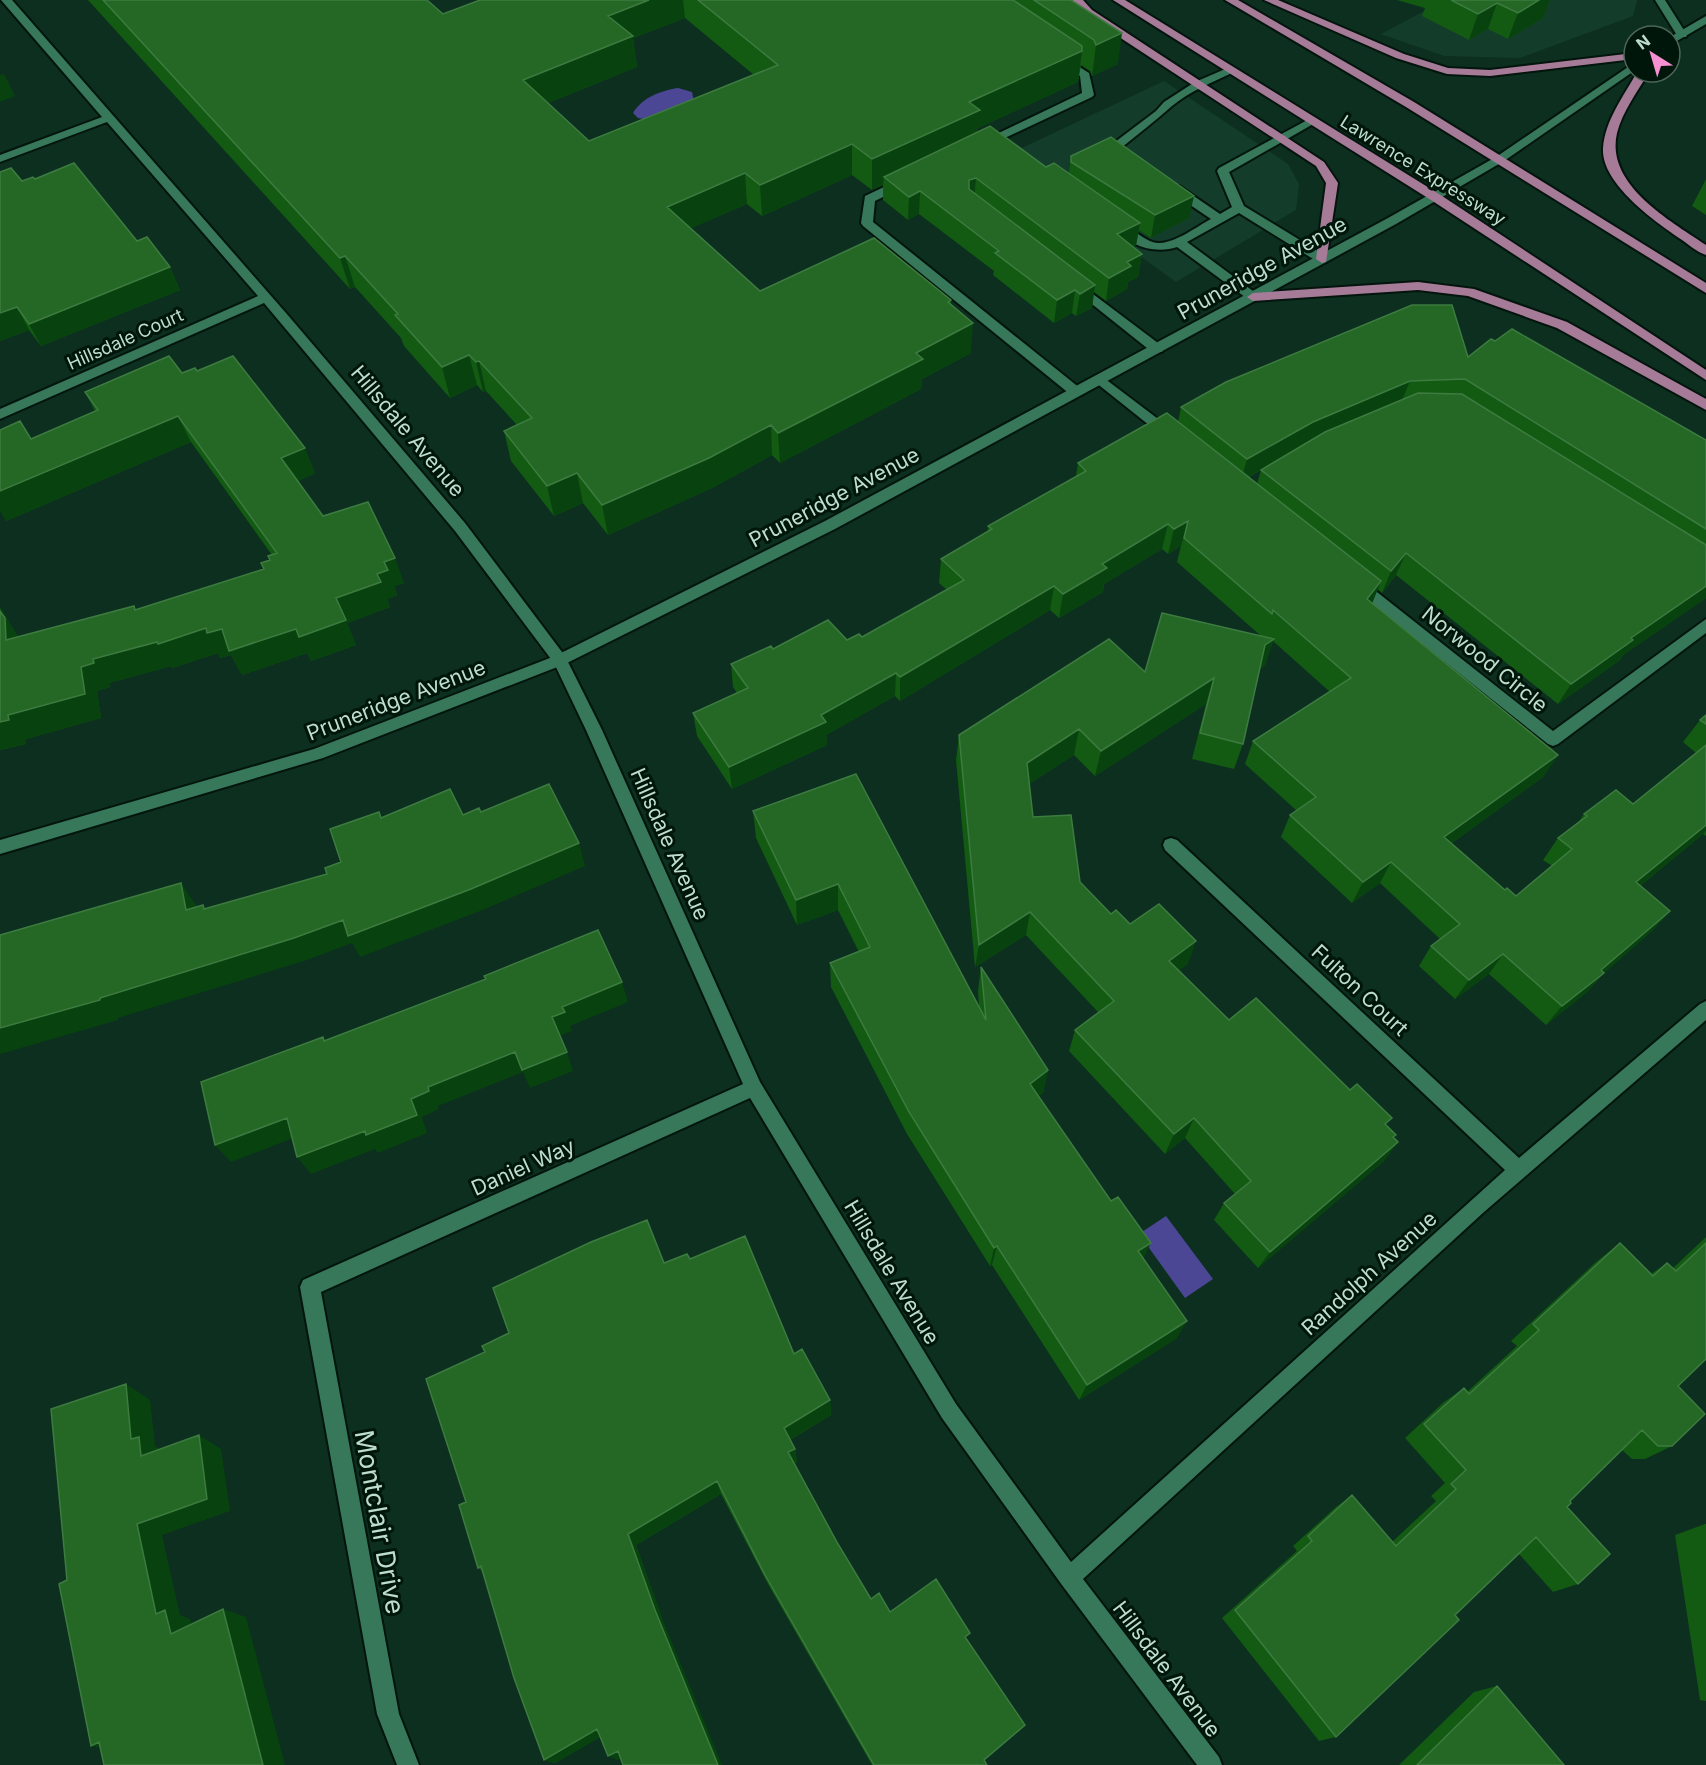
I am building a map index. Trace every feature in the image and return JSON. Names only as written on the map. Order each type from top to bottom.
[{"type":"highway","points":[[1077,0],[1088,12],[1320,164],[1332,183],[1322,259]]},
{"type":"highway","name":"Lawrence Expressway","points":[[1118,0],[1435,197],[1706,376]]},
{"type":"highway","points":[[1230,0],[1316,48],[1500,159],[1706,289]]},
{"type":"highway","points":[[1269,0],[1400,56],[1447,71],[1490,73],[1622,57]]},
{"type":"highway","points":[[1636,84],[1610,134],[1609,157],[1620,181],[1647,208],[1706,251]]},
{"type":"highway","points":[[1253,297],[1418,286],[1470,292],[1562,325],[1706,405]]},
{"type":"street","name":"Hillsdale Avenue","points":[[6,0],[460,527],[560,660],[594,730],[754,1088],[949,1410],[1069,1578],[1211,1765]]},
{"type":"street","points":[[1660,0],[1675,24]]},
{"type":"street","points":[[1682,35],[1706,19]]},
{"type":"street","points":[[973,149],[1088,95],[1085,75],[1048,50]]},
{"type":"street","points":[[1132,160],[1107,150],[1160,113],[1168,104],[1199,84],[1230,70]]},
{"type":"street","name":"Pruneridge Avenue","points":[[0,847],[317,754],[560,660],[830,525],[1435,197],[1500,159],[1622,74]]},
{"type":"street","points":[[0,159],[108,118]]},
{"type":"street","points":[[1311,121],[1223,171],[1239,208],[1322,259]]},
{"type":"street","points":[[910,179],[869,199],[867,223],[1077,392]]},
{"type":"street","points":[[1162,180],[1220,219]]},
{"type":"street","points":[[1110,221],[1151,248],[1165,248],[1239,208]]},
{"type":"street","points":[[1178,242],[1253,297]]},
{"type":"street","points":[[1063,275],[1157,349]]},
{"type":"street","name":"Hillsdale Court","points":[[0,414],[265,298]]},
{"type":"street","points":[[1100,379],[1179,442]]},
{"type":"street","name":"Norwood Circle","points":[[1351,579],[1553,740],[1706,625]]},
{"type":"street","name":"Fulton Court","points":[[1171,844],[1518,1170]]},
{"type":"street","name":"Randolph Avenue","points":[[1069,1578],[1518,1170],[1706,1009]]},
{"type":"street","name":"Daniel Way","points":[[310,1287],[754,1088]]},
{"type":"street","name":"Montclair Drive","points":[[310,1287],[388,1714],[408,1765]]},
{"type":"shaded area","points":[[1445,0],[1637,0],[1633,16],[1520,58],[1444,56],[1381,34]]},
{"type":"shaded area","points":[[1164,81],[1288,164],[1299,184],[1296,210],[1176,282],[1003,157]]},
{"type":"shaded area","points":[[678,88],[692,92],[694,101],[649,120],[638,118],[633,113],[637,107],[652,96]]},
{"type":"shaded area","points":[[1166,1216],[1213,1279],[1185,1298],[1139,1234]]},
{"type":"building","points":[[103,0],[427,0],[443,14],[480,0],[649,0],[608,16],[633,36],[523,80],[589,141],[778,65],[698,0],[1013,0],[1082,46],[1082,51],[969,102],[980,110],[872,159],[852,144],[760,185],[745,173],[667,207],[760,291],[874,238],[951,300],[948,302],[973,323],[916,353],[923,359],[778,433],[771,425],[709,458],[602,505],[577,473],[547,486],[504,431],[532,418],[479,361],[476,362],[469,355],[442,367],[345,256],[340,258]]},
{"type":"building","points":[[1034,0],[1071,0],[1122,33],[1096,45],[1094,40]]},
{"type":"building","points":[[1451,0],[1539,0],[1518,13],[1497,3],[1478,14]]},
{"type":"building","points":[[990,126],[1046,167],[1054,163],[1140,223],[1117,234],[1142,254],[1127,262],[1131,266],[1109,278],[976,178],[969,180],[969,189],[1095,285],[1080,294],[1075,290],[1057,300],[995,253],[999,251],[920,191],[909,197],[884,177]]},
{"type":"building","points":[[1111,137],[1194,196],[1155,215],[1071,162],[1071,156]]},
{"type":"building","points":[[74,163],[137,241],[147,237],[170,267],[29,324],[17,307],[0,313],[0,172],[11,168],[22,181],[33,177],[35,179]]},
{"type":"building","points":[[1412,305],[1452,305],[1468,357],[1491,339],[1495,341],[1512,329],[1706,440],[1706,529],[1465,379],[1410,381],[1313,422],[1247,459],[1181,407],[1226,382]]},
{"type":"building","points":[[169,356],[182,373],[195,368],[197,371],[233,356],[305,448],[281,458],[323,516],[368,502],[395,558],[384,562],[388,570],[377,574],[381,582],[336,598],[346,620],[299,637],[296,629],[229,651],[222,629],[207,633],[206,628],[158,644],[157,642],[93,659],[94,663],[81,667],[85,694],[8,715],[9,720],[0,722],[0,611],[5,618],[6,640],[134,606],[135,610],[264,569],[261,563],[270,560],[268,556],[277,553],[178,416],[0,491],[0,430],[20,421],[31,439],[98,410],[85,392]]},
{"type":"building","points":[[1418,393],[1462,394],[1706,545],[1706,586],[1631,638],[1633,640],[1571,684],[1406,553],[1391,571],[1261,470],[1325,432]]},
{"type":"building","points":[[1167,413],[1381,581],[1367,599],[1558,755],[1444,837],[1505,890],[1507,888],[1516,896],[1572,849],[1558,838],[1587,816],[1584,814],[1616,790],[1633,804],[1706,745],[1706,825],[1636,882],[1670,911],[1601,970],[1604,973],[1562,1006],[1503,954],[1469,980],[1431,946],[1460,924],[1391,862],[1363,882],[1290,815],[1316,797],[1253,741],[1351,678],[1273,610],[1272,614],[1184,538],[1188,521],[1174,529],[1168,524],[1102,564],[1107,568],[1063,594],[1054,586],[900,677],[896,673],[821,715],[826,722],[729,767],[693,713],[748,688],[731,664],[771,646],[773,649],[828,620],[847,640],[859,634],[862,637],[964,580],[941,559],[992,529],[988,526],[1086,471],[1078,463]]},
{"type":"building","points":[[1162,613],[1274,639],[1265,645],[1243,744],[1200,733],[1214,678],[1101,751],[1079,729],[1027,763],[1033,817],[1071,815],[1080,882],[1111,914],[1116,910],[1130,924],[1159,904],[1196,941],[1169,961],[1229,1020],[1256,998],[1350,1090],[1357,1084],[1392,1118],[1385,1124],[1396,1135],[1393,1137],[1398,1142],[1270,1252],[1224,1203],[1251,1181],[1194,1118],[1174,1134],[1075,1030],[1114,1001],[1030,912],[979,945],[959,735],[1109,639],[1145,672]]},
{"type":"building","points":[[1706,715],[1706,724],[1700,720]]},
{"type":"building","points":[[856,774],[986,1020],[981,967],[1048,1070],[1030,1084],[1111,1201],[1118,1197],[1151,1243],[1138,1251],[1187,1321],[1087,1385],[997,1246],[994,1248],[909,1112],[830,963],[870,947],[838,884],[796,900],[753,811]]},
{"type":"building","points":[[549,784],[579,843],[471,889],[348,936],[343,920],[294,938],[100,998],[100,1000],[0,1028],[0,935],[181,883],[186,910],[203,905],[204,909],[327,874],[325,868],[341,862],[330,829],[379,812],[381,818],[450,789],[463,815],[479,808],[481,812]]},
{"type":"building","points":[[598,930],[622,982],[562,1007],[565,1012],[552,1017],[567,1052],[522,1070],[515,1052],[428,1087],[429,1091],[411,1099],[417,1115],[366,1135],[365,1131],[297,1157],[287,1118],[215,1145],[201,1082],[323,1037],[324,1041],[486,979],[484,976]]},
{"type":"building","points":[[647,1220],[664,1263],[687,1254],[690,1259],[745,1236],[794,1354],[802,1349],[830,1400],[784,1428],[795,1449],[788,1452],[838,1544],[871,1599],[879,1593],[890,1612],[936,1579],[970,1633],[965,1637],[1025,1725],[984,1760],[987,1765],[874,1765],[765,1575],[717,1481],[628,1534],[655,1610],[718,1765],[623,1765],[618,1751],[608,1756],[597,1729],[544,1760],[514,1678],[481,1566],[478,1568],[459,1505],[466,1502],[426,1379],[485,1352],[482,1346],[509,1333],[493,1288],[591,1242]]},
{"type":"building","points":[[1620,1243],[1653,1276],[1667,1263],[1676,1271],[1706,1243],[1706,1359],[1678,1386],[1705,1414],[1672,1446],[1658,1446],[1642,1430],[1570,1501],[1567,1507],[1610,1554],[1578,1584],[1536,1537],[1455,1615],[1459,1620],[1336,1737],[1235,1610],[1312,1541],[1308,1536],[1352,1495],[1396,1546],[1456,1489],[1451,1484],[1466,1470],[1424,1424],[1464,1388],[1469,1394],[1539,1330],[1533,1324]]},
{"type":"building","points":[[126,1384],[131,1439],[139,1437],[141,1456],[199,1435],[207,1499],[137,1524],[156,1614],[165,1610],[171,1634],[223,1609],[263,1765],[104,1765],[99,1742],[91,1746],[59,1584],[67,1580],[51,1409]]},
{"type":"building","points":[[1497,1686],[1564,1765],[1417,1765]]}]
